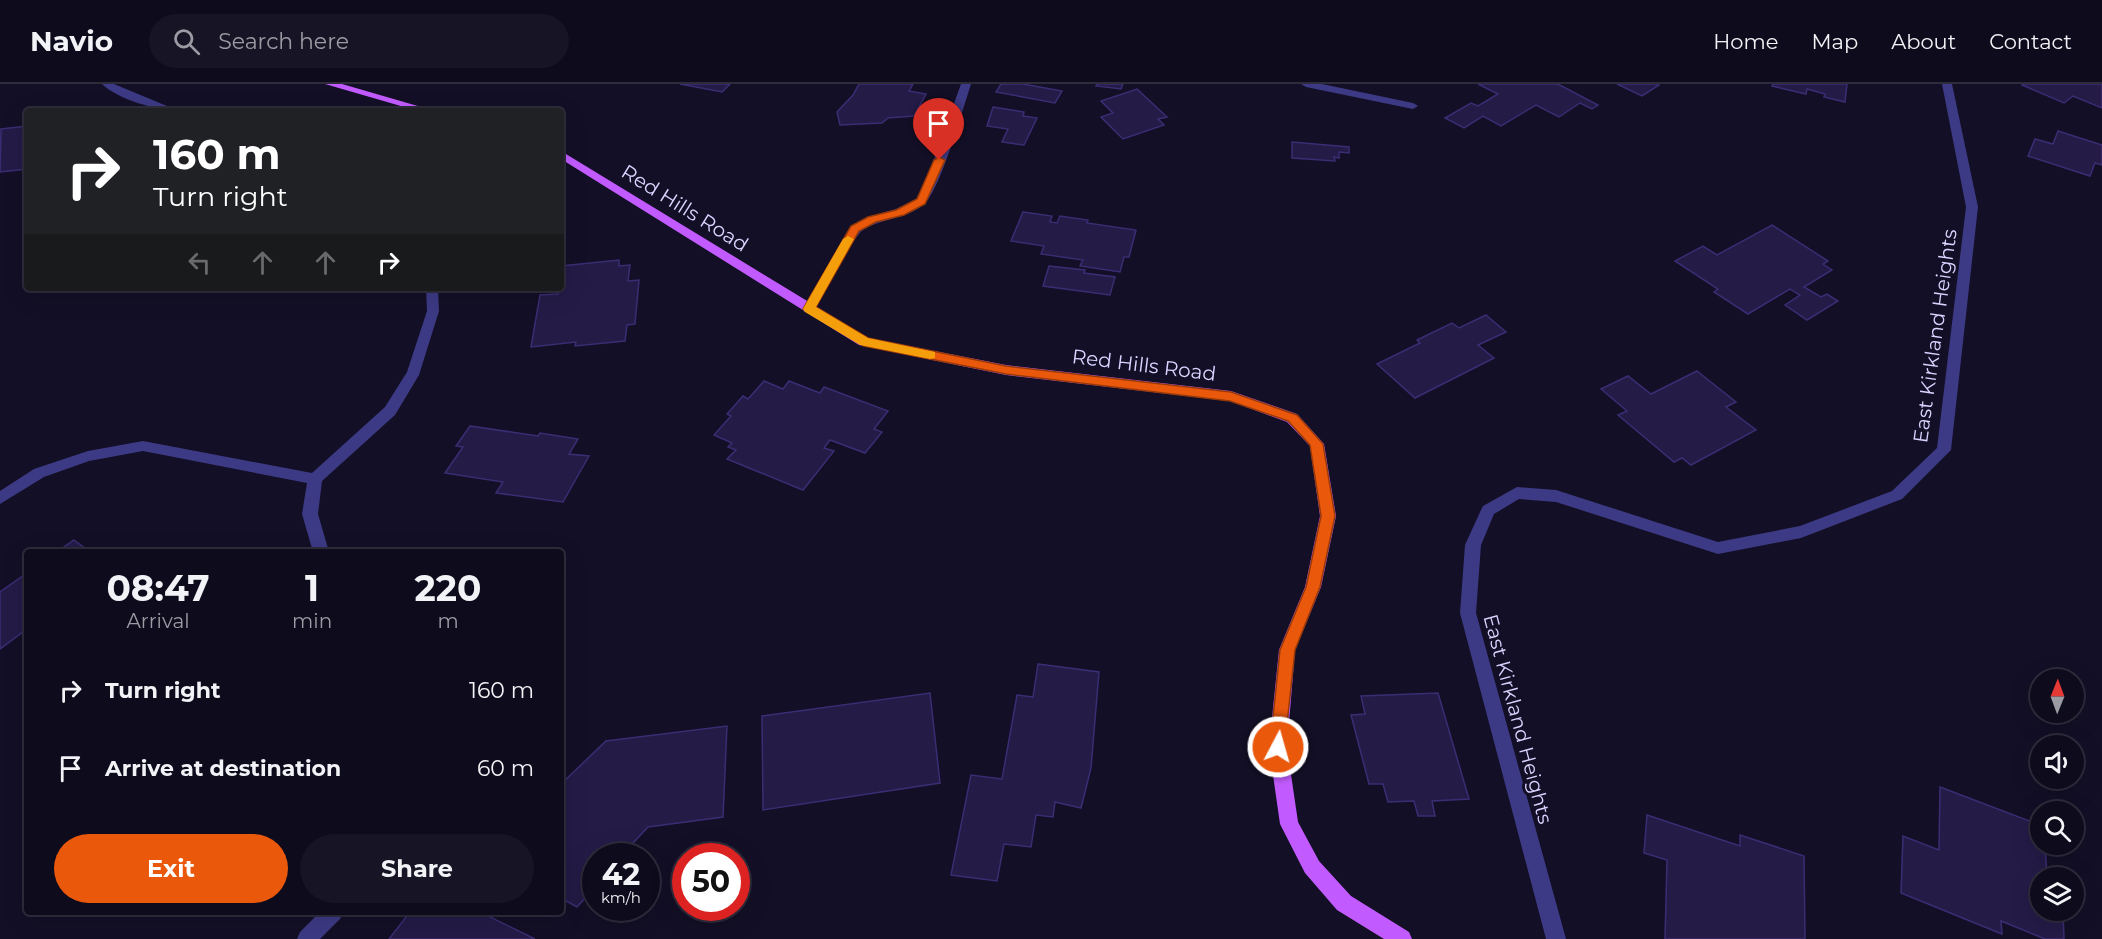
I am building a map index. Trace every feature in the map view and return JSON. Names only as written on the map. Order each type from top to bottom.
[{"type":"main road","points":[[330,84],[419,108]]},
{"type":"main road","name":"Red Hills Road","points":[[564,156],[864,342],[1006,370],[1231,396],[1292,418],[1317,444],[1328,516],[1313,587],[1287,650],[1278,747],[1289,824],[1312,867],[1344,903],[1402,939]]},
{"type":"street","points":[[107,84],[118,91],[166,108]]},
{"type":"street","points":[[809,309],[855,229],[872,219],[900,212],[921,201],[933,179],[966,84]]},
{"type":"street","points":[[1306,84],[1413,106]]},
{"type":"street","name":"East Kirkland Heights","points":[[1556,939],[1468,613],[1473,545],[1488,510],[1517,493],[1556,496],[1718,548],[1801,532],[1897,495],[1944,450],[1972,207],[1954,129],[1947,84]]},
{"type":"street","points":[[320,549],[310,514],[315,479],[390,411],[414,372],[433,311],[432,291]]},
{"type":"street","points":[[0,498],[39,473],[88,456],[143,446],[315,479]]},
{"type":"street","points":[[307,939],[330,915]]},
{"type":"building","points":[[680,84],[730,84],[722,92]]},
{"type":"building","points":[[859,84],[913,84],[909,91],[926,94],[914,116],[888,118],[882,123],[840,125],[837,112],[853,95]]},
{"type":"building","points":[[1001,84],[1023,84],[1062,91],[1055,103],[996,92]]},
{"type":"building","points":[[1097,84],[1123,84],[1121,89],[1096,86]]},
{"type":"building","points":[[1478,84],[1558,84],[1598,105],[1592,109],[1580,103],[1559,117],[1536,105],[1501,126],[1483,116],[1464,128],[1445,118],[1471,103],[1478,106],[1498,94]]},
{"type":"building","points":[[1617,84],[1657,84],[1659,85],[1642,96]]},
{"type":"building","points":[[1773,84],[1847,84],[1845,102],[1824,97],[1825,94],[1807,89],[1806,94],[1772,86]]},
{"type":"building","points":[[2023,84],[2102,84],[2102,108],[2073,96],[2064,103]]},
{"type":"building","points":[[1137,89],[1167,117],[1158,119],[1164,125],[1123,139],[1101,117],[1113,113],[1101,101]]},
{"type":"building","points":[[993,107],[1024,112],[1023,116],[1037,118],[1024,145],[1002,142],[1008,129],[987,126]]},
{"type":"building","points":[[24,126],[24,169],[0,172],[1,129]]},
{"type":"building","points":[[2058,131],[2102,145],[2102,165],[2095,163],[2090,176],[2028,156],[2035,139],[2053,144]]},
{"type":"building","points":[[1292,142],[1349,147],[1349,153],[1339,152],[1339,158],[1334,157],[1335,161],[1292,158]]},
{"type":"building","points":[[1023,212],[1052,216],[1050,222],[1057,223],[1060,216],[1088,220],[1087,223],[1136,230],[1129,257],[1124,257],[1120,272],[1080,266],[1083,260],[1041,254],[1044,246],[1011,241]]},
{"type":"building","points":[[1772,225],[1828,261],[1823,264],[1832,270],[1804,287],[1821,297],[1827,294],[1838,301],[1807,320],[1785,305],[1800,295],[1790,289],[1748,314],[1714,292],[1718,289],[1675,261],[1703,246],[1717,255]]},
{"type":"building","points":[[619,260],[619,266],[630,265],[628,281],[639,280],[635,324],[627,325],[625,341],[575,346],[576,342],[531,347],[540,295],[558,294],[558,291],[564,291],[564,266]]},
{"type":"building","points":[[1049,266],[1085,270],[1084,273],[1115,277],[1110,295],[1043,286]]},
{"type":"building","points":[[1486,315],[1506,332],[1478,345],[1494,358],[1415,398],[1377,364],[1420,343],[1417,340],[1452,323],[1459,328]]},
{"type":"building","points":[[1697,371],[1736,402],[1726,407],[1756,430],[1691,465],[1682,458],[1674,462],[1618,415],[1627,411],[1601,389],[1628,376],[1651,394]]},
{"type":"building","points":[[764,381],[783,389],[789,381],[820,393],[824,387],[888,411],[874,429],[882,432],[865,453],[830,440],[824,448],[834,451],[803,490],[727,459],[736,450],[728,447],[732,443],[714,435],[731,416],[727,414],[743,396],[748,399]]},
{"type":"building","points":[[470,426],[538,436],[540,433],[578,439],[569,454],[589,456],[563,502],[496,493],[503,482],[445,473],[463,447],[456,446]]},
{"type":"building","points":[[74,540],[86,549],[61,549]]},
{"type":"building","points":[[24,575],[24,633],[0,649],[0,592]]},
{"type":"building","points":[[1038,664],[1099,672],[1091,768],[1081,808],[1055,802],[1053,817],[1036,815],[1031,847],[1004,844],[997,881],[951,875],[971,775],[1002,779],[1017,695],[1033,697]]},
{"type":"building","points":[[930,693],[940,783],[763,810],[762,716]]},
{"type":"building","points":[[1438,693],[1469,799],[1432,801],[1435,816],[1418,816],[1414,801],[1388,802],[1383,784],[1369,784],[1351,715],[1365,714],[1361,696]]},
{"type":"building","points":[[727,726],[723,817],[648,827],[633,843],[582,843],[582,901],[577,907],[564,900],[564,781],[606,741]]},
{"type":"building","points":[[1940,787],[2030,821],[2030,855],[2046,855],[2046,867],[2030,867],[2030,921],[2063,921],[2064,939],[2045,939],[2001,921],[2002,934],[1901,893],[1903,836],[1939,850]]},
{"type":"building","points":[[1647,815],[1740,846],[1740,835],[1804,856],[1805,939],[1665,939],[1667,860],[1644,853]]},
{"type":"building","points":[[408,915],[486,915],[535,939],[389,939]]},
{"type":"slow traffic","points":[[848,239],[809,309],[864,342],[930,355]]},
{"type":"route","points":[[939,160],[933,179],[921,201],[900,212],[872,219],[855,229],[809,309],[864,342],[1006,370],[1231,396],[1292,418],[1317,444],[1328,516],[1313,587],[1287,650],[1278,747]]}]
